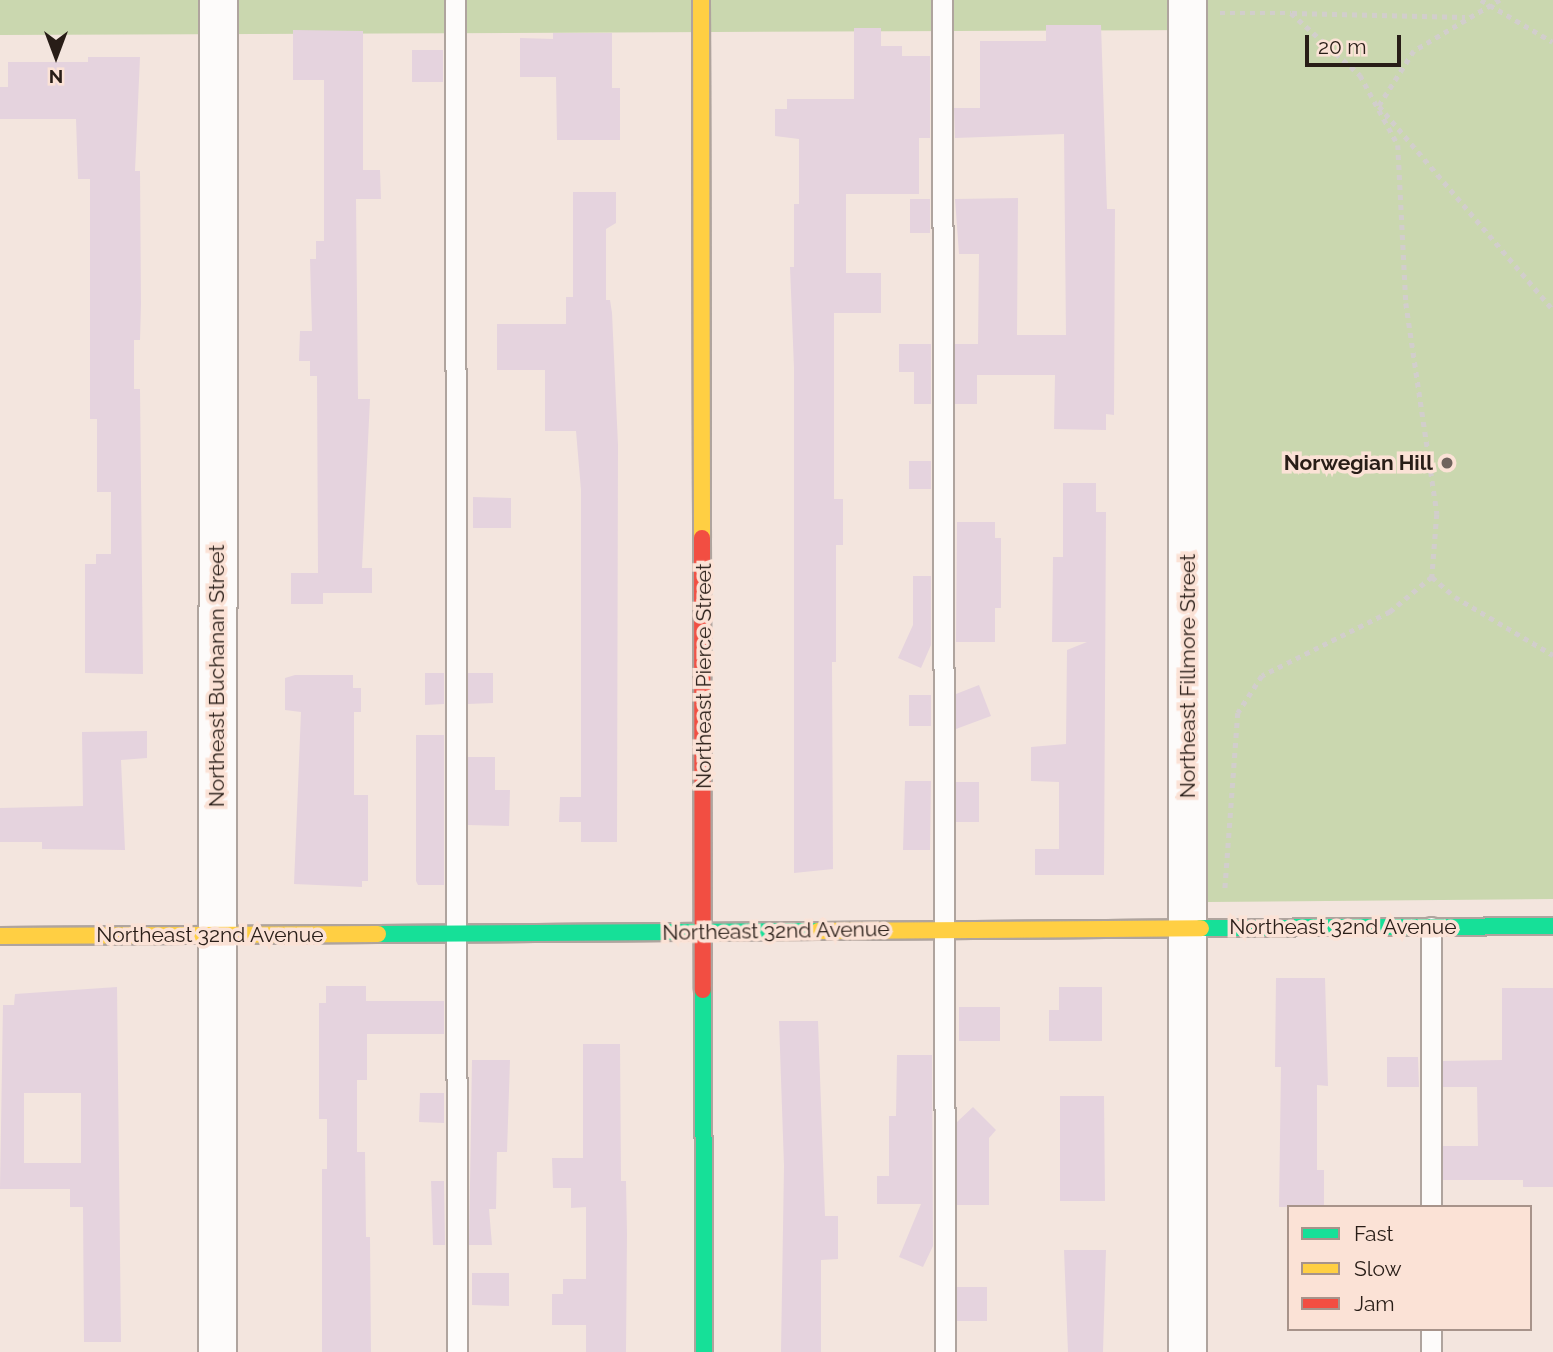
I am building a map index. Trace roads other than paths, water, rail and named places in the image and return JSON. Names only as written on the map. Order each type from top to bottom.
[{"type":"street","name":"Northeast Buchanan Street","points":[[216,1352],[218,0]]},
{"type":"street","name":"Northeast Pierce Street","points":[[701,0],[704,1352]]},
{"type":"street","name":"Northeast Fillmore Street","points":[[1187,1352],[1188,928],[1201,6]]},
{"type":"street","name":"Northeast 32nd Avenue","points":[[0,936],[1553,926]]},
{"type":"lane","points":[[455,0],[459,932],[457,1352]]},
{"type":"lane","points":[[942,0],[945,1352]]},
{"type":"lane","points":[[1431,927],[1431,1205]]},
{"type":"lane","points":[[1431,1331],[1431,1352]]},
{"type":"place","name":"Norwegian Hill","points":[[1447,463]]}]
